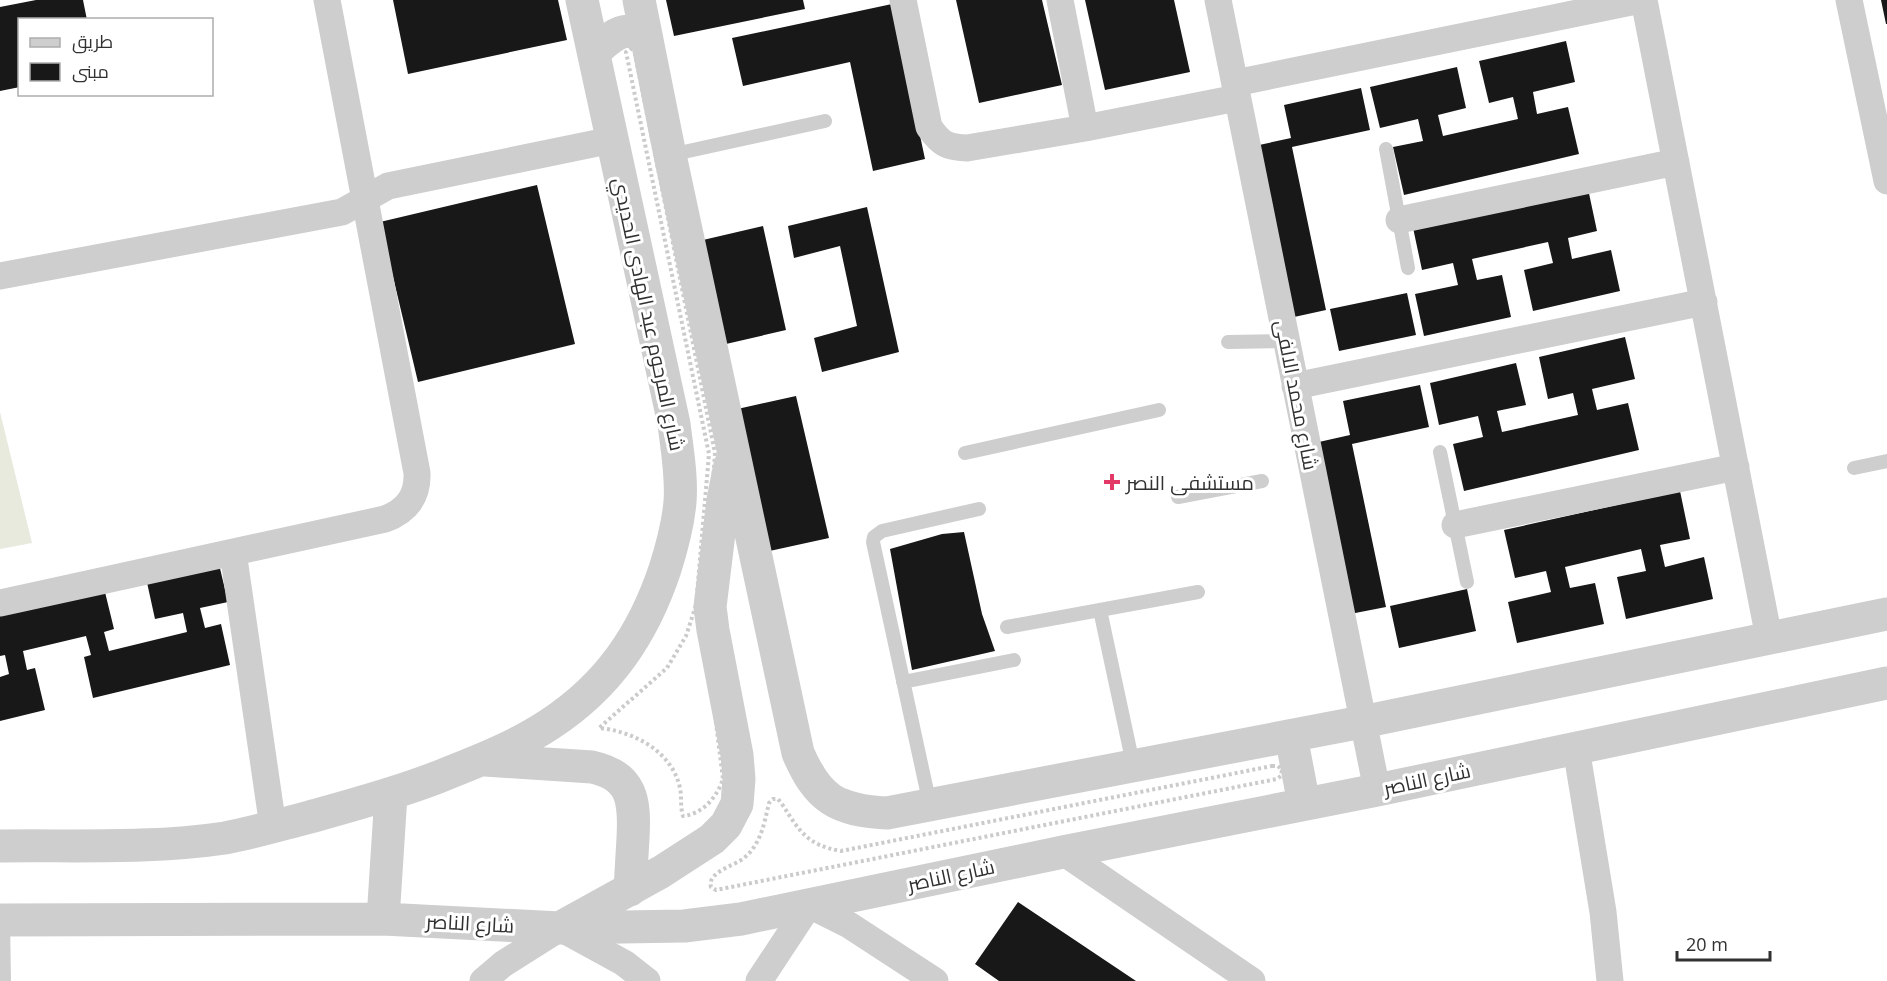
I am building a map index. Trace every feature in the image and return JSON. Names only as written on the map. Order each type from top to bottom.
[{"type":"street","points":[[0,603],[385,519],[406,507],[413,497],[418,485],[417,473],[327,0]]},
{"type":"street","name":"شارع المرحوم عبد الهادى الحديدي","points":[[273,827],[391,795],[481,760],[549,724],[585,698],[617,665],[641,628],[651,607],[673,542],[680,502],[679,467],[674,424],[582,0]]},
{"type":"street","points":[[639,0],[798,753],[809,778],[824,794],[843,806],[863,812],[887,813],[1133,764],[1362,722],[1887,614]]},
{"type":"street","points":[[903,0],[929,127],[939,141],[951,147],[967,148],[1085,128],[1556,9],[1643,0],[1769,638]]},
{"type":"street","points":[[1060,0],[1085,128]]},
{"type":"street","name":"شارع محمد الالفى","points":[[1218,0],[1377,790]]},
{"type":"street","points":[[1849,0],[1887,181]]},
{"type":"street","points":[[594,52],[615,34],[626,30],[637,31],[646,36]]},
{"type":"street","points":[[0,276],[342,212],[388,186],[612,140]]},
{"type":"street","points":[[1399,220],[1676,162]]},
{"type":"street","points":[[1295,386],[1704,302]]},
{"type":"street","points":[[483,981],[503,964],[560,928],[662,872],[712,839],[726,825],[737,804],[739,779],[737,755],[710,607],[723,500],[733,450]]},
{"type":"street","points":[[1455,525],[1736,467]]},
{"type":"street","points":[[0,846],[184,842],[226,838],[273,827],[233,552]]},
{"type":"street","name":"شارع الناصر","points":[[1,920],[383,919],[560,928],[684,926],[741,919],[1377,790],[1887,683]]},
{"type":"street","points":[[1291,736],[1304,804]]},
{"type":"street","points":[[1576,748],[1603,912],[1610,981]]},
{"type":"street","points":[[481,760],[592,767],[606,770],[618,777],[627,787],[633,799],[635,813],[630,890]]},
{"type":"street","points":[[383,919],[391,795]]},
{"type":"street","points":[[1063,852],[1252,981]]},
{"type":"street","points":[[759,981],[809,904],[849,925],[935,981]]},
{"type":"street","points":[[560,928],[624,963],[647,981]]},
{"type":"lane","points":[[670,155],[825,121]]},
{"type":"lane","points":[[1386,149],[1408,268]]},
{"type":"lane","points":[[1228,342],[1286,341]]},
{"type":"lane","points":[[965,453],[1159,410]]},
{"type":"lane","points":[[1440,452],[1467,582]]},
{"type":"lane","points":[[1854,468],[1887,461]]},
{"type":"lane","points":[[1178,497],[1262,481]]},
{"type":"lane","points":[[930,805],[872,547],[874,537],[882,531],[979,509]]},
{"type":"lane","points":[[1007,627],[1198,592]]},
{"type":"lane","points":[[1100,610],[1133,764]]},
{"type":"lane","points":[[903,682],[1014,660]]},
{"type":"lane","points":[[1,920],[3,973]]},
{"type":"shaded area","points":[[0,412],[32,543],[0,549]]},
{"type":"building","points":[[36,0],[83,0],[87,18],[18,18],[18,87],[0,91],[0,7]]},
{"type":"building","points":[[393,0],[558,0],[567,40],[408,74]]},
{"type":"building","points":[[666,0],[803,0],[805,9],[674,36]]},
{"type":"building","points":[[956,0],[1042,0],[1062,85],[979,103]]},
{"type":"building","points":[[1085,0],[1174,0],[1190,72],[1105,90]]},
{"type":"building","points":[[1881,0],[1887,0],[1887,24],[1886,24]]},
{"type":"building","points":[[892,4],[925,159],[873,171],[850,62],[743,86],[732,38]]},
{"type":"building","points":[[1566,41],[1575,82],[1533,92],[1537,114],[1568,107],[1579,154],[1404,195],[1393,147],[1423,141],[1418,119],[1380,128],[1370,87],[1457,67],[1466,108],[1438,115],[1443,136],[1518,119],[1513,97],[1489,103],[1479,61]]},
{"type":"building","points":[[1361,88],[1370,130],[1292,147],[1326,310],[1285,319],[1250,147],[1291,138],[1284,105]]},
{"type":"building","points":[[1587,184],[1597,231],[1568,238],[1572,259],[1611,250],[1620,291],[1533,311],[1524,270],[1553,263],[1548,242],[1472,259],[1477,280],[1502,275],[1511,317],[1424,336],[1415,294],[1458,285],[1453,263],[1422,270],[1412,223]]},
{"type":"building","points":[[537,185],[575,344],[418,382],[380,222]]},
{"type":"building","points":[[867,207],[899,352],[822,372],[814,338],[857,326],[840,246],[794,258],[788,226]]},
{"type":"building","points":[[763,226],[786,330],[726,344],[703,240]]},
{"type":"building","points":[[1407,293],[1416,335],[1339,351],[1330,309]]},
{"type":"building","points":[[1625,337],[1635,379],[1592,389],[1597,410],[1628,403],[1639,450],[1464,491],[1453,444],[1483,437],[1478,416],[1439,425],[1430,383],[1516,363],[1526,405],[1497,411],[1502,432],[1578,415],[1573,393],[1548,399],[1539,357]]},
{"type":"building","points":[[1420,385],[1429,427],[1352,444],[1386,607],[1345,615],[1310,444],[1350,435],[1343,401]]},
{"type":"building","points":[[796,396],[829,538],[765,552],[733,410]]},
{"type":"building","points":[[1680,491],[1690,539],[1660,545],[1665,567],[1704,557],[1713,599],[1626,619],[1617,577],[1646,571],[1641,549],[1565,567],[1570,588],[1595,583],[1604,624],[1517,643],[1508,602],[1551,592],[1546,571],[1515,578],[1504,530]]},
{"type":"building","points":[[964,532],[982,614],[995,651],[912,670],[890,549],[942,534]]},
{"type":"building","points":[[218,560],[228,602],[200,608],[205,628],[221,624],[230,665],[93,698],[84,657],[91,655],[86,636],[23,651],[27,670],[35,668],[45,710],[0,721],[0,677],[9,674],[5,655],[0,656],[0,613],[104,588],[114,629],[104,632],[109,651],[187,632],[183,613],[155,619],[146,578]]},
{"type":"building","points":[[1467,589],[1476,631],[1399,648],[1390,606]]},
{"type":"building","points":[[1018,902],[1136,981],[999,981],[975,964]]},
{"type":"place","name":"مستشفى النصر","points":[[1112,482]]}]
